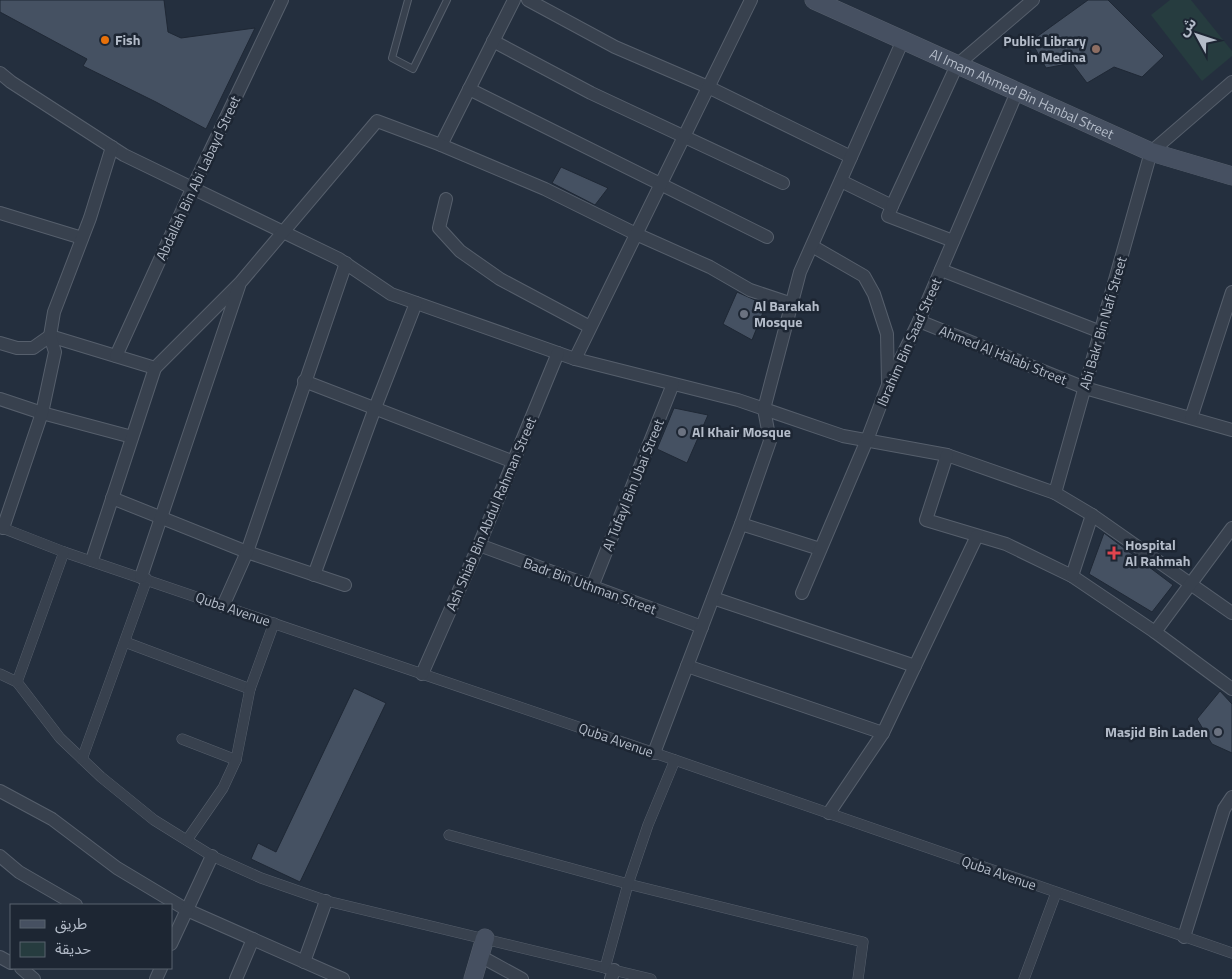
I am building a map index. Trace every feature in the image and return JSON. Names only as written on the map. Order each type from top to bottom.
[{"type":"main road","name":"Al Imam Ahmed Bin Hanbal Street","points":[[814,0],[1151,152],[1232,176]]},
{"type":"main road","points":[[473,979],[485,938]]},
{"type":"street","name":"Abdallah Bin Abi Labayd Street","points":[[116,356],[192,189],[282,0]]},
{"type":"street","points":[[441,145],[514,0]]},
{"type":"street","points":[[528,0],[615,47],[708,87],[852,157]]},
{"type":"street","points":[[575,358],[751,0]]},
{"type":"street","points":[[953,241],[888,216],[957,65],[1033,0]]},
{"type":"street","points":[[654,753],[741,524],[770,441],[764,409],[800,272],[903,40]]},
{"type":"street","points":[[494,41],[592,94],[782,183]]},
{"type":"street","points":[[0,73],[112,147],[192,189],[346,263],[391,294],[558,353],[738,400],[843,436],[947,455],[1055,493],[1092,515],[1190,585],[1232,612]]},
{"type":"street","points":[[1151,152],[1232,82]]},
{"type":"street","points":[[469,90],[767,237]]},
{"type":"street","name":"Ibrahim Bin Saad Street","points":[[802,593],[867,440],[888,385],[919,321],[1017,92]]},
{"type":"street","points":[[92,560],[155,368],[240,283],[377,122],[441,145],[545,189],[636,234],[710,267],[750,290],[792,304]]},
{"type":"street","points":[[1,528],[42,413],[55,352],[50,336],[54,312],[82,238],[112,147]]},
{"type":"street","name":"Abi Bakr Bin Nafi Street","points":[[1055,493],[1151,152]]},
{"type":"street","points":[[841,181],[892,206]]},
{"type":"street","points":[[446,199],[439,228],[460,251],[500,279],[590,327]]},
{"type":"street","points":[[0,213],[82,238]]},
{"type":"street","points":[[812,246],[864,276],[874,294],[887,334],[888,385]]},
{"type":"street","points":[[223,606],[247,552],[346,263]]},
{"type":"street","points":[[941,270],[1100,332]]},
{"type":"street","points":[[82,759],[125,642],[161,518],[240,283]]},
{"type":"street","points":[[1191,418],[1232,292]]},
{"type":"street","points":[[314,575],[375,408],[416,303]]},
{"type":"street","name":"Ahmed Al Halabi Street","points":[[919,321],[1085,388],[1232,430]]},
{"type":"street","points":[[50,336],[155,368]]},
{"type":"street","points":[[0,343],[17,348],[33,348],[50,336]]},
{"type":"street","name":"Ash Shiab Bin Abdul Rahman Street","points":[[422,674],[479,545],[558,353]]},
{"type":"street","points":[[304,381],[514,462]]},
{"type":"street","name":"Al Tufayl Bin Ubai Street","points":[[592,587],[673,384]]},
{"type":"street","points":[[0,399],[42,413],[132,437]]},
{"type":"street","points":[[947,455],[926,520],[1006,544],[1072,576],[1155,632],[1232,689]]},
{"type":"street","points":[[112,498],[247,552],[345,585]]},
{"type":"street","points":[[1072,576],[1092,515]]},
{"type":"street","points":[[741,524],[820,549]]},
{"type":"street","name":"Quba Avenue","points":[[1,528],[64,552],[675,760],[1232,953]]},
{"type":"street","points":[[1155,632],[1232,528]]},
{"type":"street","points":[[829,813],[883,733],[977,536]]},
{"type":"street","name":"Badr Bin Uthman Street","points":[[479,545],[702,628]]},
{"type":"street","points":[[17,682],[64,552]]},
{"type":"street","points":[[713,598],[915,666]]},
{"type":"street","points":[[187,840],[223,788],[236,760],[250,688],[274,623]]},
{"type":"street","points":[[125,642],[250,688]]},
{"type":"street","points":[[687,666],[883,733]]},
{"type":"street","points":[[0,674],[17,682],[60,738],[82,759],[154,820],[212,856],[261,878],[326,901],[485,938],[610,972],[650,979]]},
{"type":"street","points":[[182,739],[236,760]]},
{"type":"street","points":[[610,972],[628,884],[648,825],[675,760]]},
{"type":"street","points":[[0,791],[52,819],[117,868],[187,910],[343,979]]},
{"type":"street","points":[[1184,937],[1224,809],[1232,797]]},
{"type":"street","points":[[449,835],[628,884],[863,942],[858,979]]},
{"type":"street","points":[[0,856],[20,872],[74,904]]},
{"type":"street","points":[[172,942],[212,856]]},
{"type":"street","points":[[1024,979],[1056,892]]},
{"type":"street","points":[[304,962],[326,901]]},
{"type":"street","points":[[236,979],[252,939]]},
{"type":"street","points":[[480,956],[522,979]]},
{"type":"street","points":[[22,969],[34,979]]},
{"type":"lane","points":[[408,0],[392,58],[413,69],[447,0]]},
{"type":"green space","points":[[1170,0],[1191,0],[1232,51],[1232,56],[1202,81],[1151,15]]},
{"type":"building","points":[[0,0],[164,0],[168,32],[181,38],[255,28],[206,129],[83,66],[87,59],[0,12]]},
{"type":"building","name":"Public Library in Medina","points":[[1088,0],[1108,0],[1164,56],[1142,77],[1114,67],[1087,83],[1072,63],[1046,68],[1031,41]]},
{"type":"building","points":[[561,167],[608,188],[595,205],[552,183]]},
{"type":"building","name":"Al Barakah Mosque","points":[[737,292],[766,305],[752,340],[723,324]]},
{"type":"building","name":"Al Khair Mosque","points":[[674,408],[708,415],[687,463],[657,449]]},
{"type":"building","name":"Hospital Al Rahmah","points":[[1104,533],[1173,585],[1152,612],[1089,574]]},
{"type":"building","points":[[354,688],[386,703],[300,882],[251,859],[258,843],[276,852]]},
{"type":"building","name":"Masjid Bin Laden","points":[[1220,691],[1232,704],[1232,753],[1212,744],[1197,719]]},
{"type":"place","name":"Fish","points":[[105,40]]},
{"type":"place","name":"Public Library in Medina","points":[[1096,49]]},
{"type":"place","name":"Al Barakah Mosque","points":[[744,314]]},
{"type":"place","name":"Al Khair Mosque","points":[[682,432]]},
{"type":"place","name":"Hospital Al Rahmah","points":[[1114,553]]},
{"type":"place","name":"Masjid Bin Laden","points":[[1218,732]]}]
